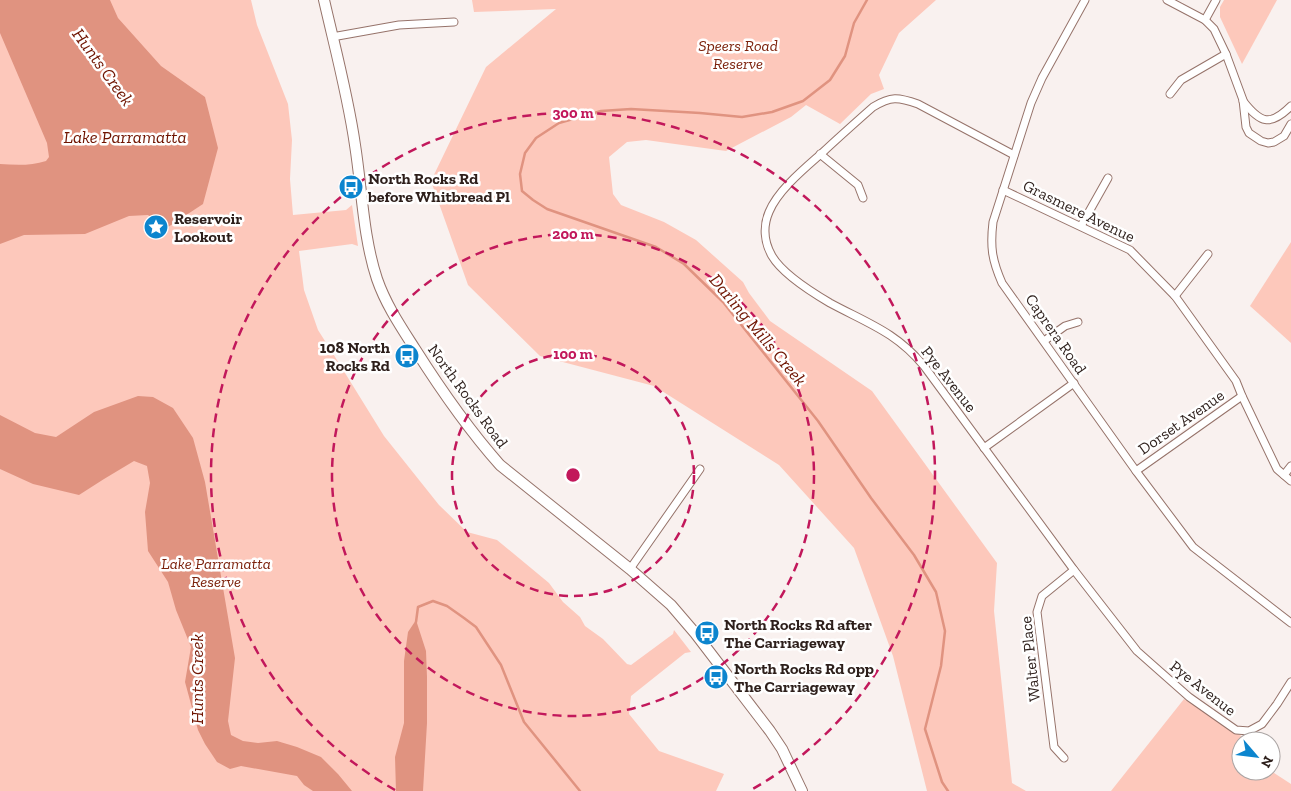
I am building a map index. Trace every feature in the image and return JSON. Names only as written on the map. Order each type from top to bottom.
[{"type":"main road","name":"North Rocks Road","points":[[324,0],[350,110],[372,261],[382,291],[398,322],[448,400],[500,466],[630,569],[670,605],[731,679],[782,748],[802,791]]},
{"type":"street","name":"Caprera Road","points":[[1085,0],[1042,78],[1031,103],[993,222],[991,238],[995,268],[1002,283],[1193,547],[1291,623]]},
{"type":"street","points":[[1167,0],[1206,20],[1214,28],[1243,100],[1246,127],[1249,133],[1261,141],[1274,142],[1284,136],[1291,124]]},
{"type":"street","points":[[1206,20],[1216,0]]},
{"type":"street","points":[[332,37],[399,25],[454,22]]},
{"type":"street","points":[[1170,94],[1181,80],[1226,54]]},
{"type":"street","name":"Pye Avenue","points":[[1014,155],[918,104],[894,98],[884,101],[873,107],[799,173],[776,199],[766,221],[767,245],[780,267],[806,287],[829,302],[888,332],[914,354],[1074,570],[1137,651],[1189,697],[1236,730],[1248,731],[1262,724],[1291,682]]},
{"type":"street","points":[[1243,100],[1252,113],[1263,119],[1271,120],[1284,113],[1291,106]]},
{"type":"street","points":[[820,154],[858,185],[863,198]]},
{"type":"street","points":[[1081,226],[1108,178]]},
{"type":"street","name":"Grasmere Avenue","points":[[1003,190],[1130,250],[1175,296],[1236,381],[1278,469],[1291,481]]},
{"type":"street","points":[[1175,296],[1208,254]]},
{"type":"street","points":[[1044,341],[1065,326],[1078,322]]},
{"type":"street","points":[[984,448],[1074,383]]},
{"type":"street","name":"Dorset Avenue","points":[[1136,470],[1242,396]]},
{"type":"street","points":[[1284,475],[1291,466]]},
{"type":"street","points":[[630,569],[700,469]]},
{"type":"street","name":"Walter Place","points":[[1064,758],[1054,747],[1037,612],[1042,596],[1074,570]]},
{"type":"green space","name":"Lake Parramatta Reserve","points":[[0,0],[251,0],[257,25],[288,104],[292,140],[290,179],[293,215],[346,210],[352,205],[358,246],[352,244],[299,251],[304,290],[318,330],[384,436],[439,505],[467,532],[497,540],[549,583],[563,602],[580,617],[585,626],[603,639],[627,664],[631,665],[673,634],[674,630],[691,652],[685,653],[631,696],[629,714],[659,751],[724,774],[716,791],[0,791]]},
{"type":"green space","name":"Speers Road Reserve","points":[[472,0],[936,0],[899,33],[879,75],[884,89],[871,94],[840,124],[806,105],[791,117],[726,151],[646,140],[627,142],[609,157],[613,194],[621,205],[664,222],[696,240],[743,282],[770,321],[872,391],[997,563],[994,611],[1012,783],[1026,791],[927,791],[893,656],[854,548],[779,465],[654,386],[540,356],[468,285],[431,181],[486,67],[556,9],[474,12]]},
{"type":"green space","points":[[1224,0],[1277,0],[1242,64],[1220,17],[1220,7]]},
{"type":"green space","points":[[1291,242],[1291,343],[1250,306]]},
{"type":"green space","points":[[1184,699],[1234,731],[1231,731],[1231,781],[1281,781],[1281,778],[1291,784],[1291,791],[1111,791]]},
{"type":"water","name":"Lake Parramatta","points":[[0,0],[110,0],[118,18],[161,66],[205,97],[218,148],[203,204],[165,229],[148,215],[129,216],[85,234],[24,235],[0,244],[0,164],[35,164],[46,161],[49,157],[47,143],[0,33]]},
{"type":"water","points":[[138,396],[153,397],[173,408],[193,438],[205,482],[235,658],[228,721],[231,735],[243,741],[258,743],[277,741],[321,757],[352,791],[313,791],[304,785],[297,776],[241,766],[230,769],[217,762],[205,744],[198,730],[185,682],[191,647],[176,610],[168,582],[148,551],[145,512],[150,483],[147,466],[134,461],[79,495],[33,484],[0,469],[0,415],[35,433],[56,437],[94,412]]},
{"type":"water","points":[[416,620],[426,651],[427,723],[423,791],[396,791],[395,757],[404,723],[404,661],[408,632]]},
{"type":"waterway","name":"Darling Mills Creek","points":[[867,0],[854,23],[845,56],[830,80],[803,101],[772,112],[742,117],[631,109],[601,111],[559,123],[536,138],[525,153],[520,174],[522,191],[547,209],[656,247],[684,264],[723,302],[818,421],[871,498],[914,555],[936,592],[945,631],[941,666],[925,729],[942,782],[948,791]]},
{"type":"waterway","name":"Hunts Creek","points":[[416,622],[418,607],[433,601],[447,606],[476,627],[501,665],[524,722],[580,791]]},
{"type":"place","name":"North Rocks Rd before Whitbread Pl","points":[[351,187]]},
{"type":"place","name":"Reservoir Lookout","points":[[156,227]]},
{"type":"place","name":"108 North Rocks Rd","points":[[407,356]]},
{"type":"place","name":"North Rocks Rd after The Carriageway","points":[[707,633]]},
{"type":"place","name":"North Rocks Rd opp The Carriageway","points":[[716,677]]}]
